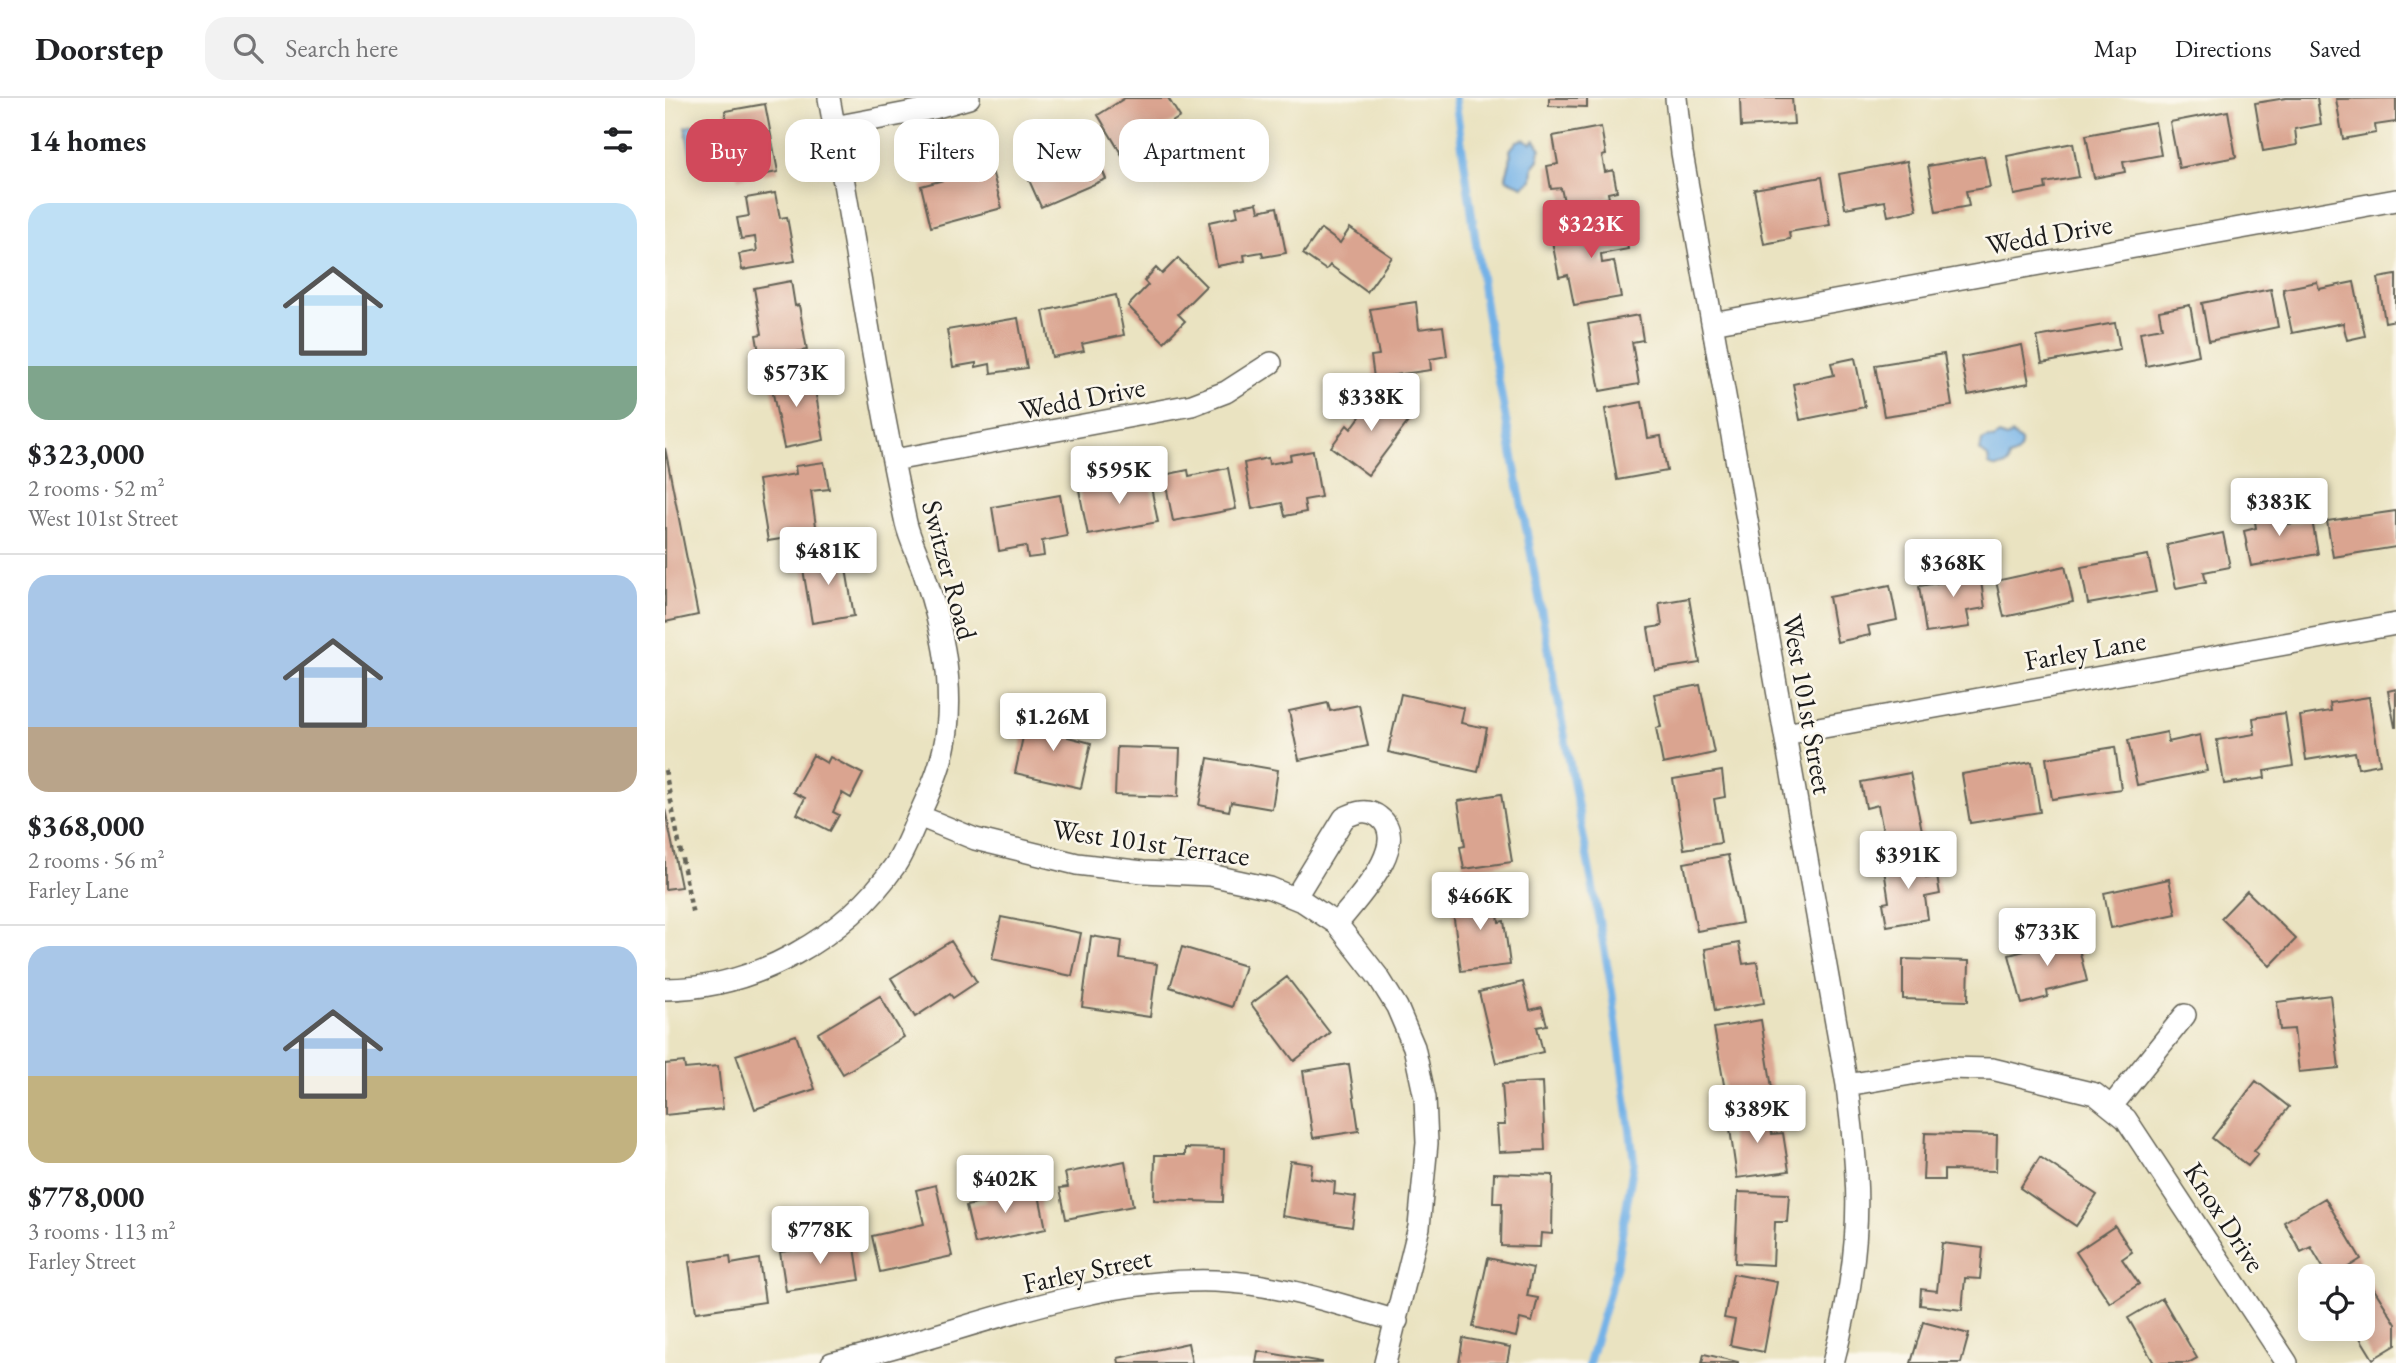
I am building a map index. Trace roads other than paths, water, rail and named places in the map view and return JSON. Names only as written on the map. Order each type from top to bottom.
[{"type":"street","name":"Switzer Road","points":[[829,98],[833,119]]},
{"type":"street","points":[[876,119],[969,98]]},
{"type":"street","name":"West 101st Street","points":[[1676,98],[1682,153],[1847,1086],[1856,1178],[1855,1245],[1843,1325],[1833,1363]]},
{"type":"street","name":"Switzer Road","points":[[665,989],[682,989],[737,978],[779,962],[807,947],[842,922],[865,901],[896,863],[939,771],[947,730],[948,677],[942,631],[907,527],[844,182]]},
{"type":"street","name":"Wedd Drive","points":[[1712,323],[2396,200]]},
{"type":"street","name":"Wedd Drive","points":[[894,460],[1192,405],[1226,392],[1271,363]]},
{"type":"street","name":"Farley Lane","points":[[1785,734],[2396,624]]},
{"type":"street","points":[[1295,898],[1344,818],[1356,811],[1371,813],[1382,819],[1390,844],[1382,866],[1337,924]]},
{"type":"street","name":"West 101st Terrace","points":[[919,816],[975,839],[1077,864],[1143,872],[1210,875],[1271,888],[1295,898],[1337,924],[1379,978],[1397,1007],[1414,1047],[1425,1098],[1427,1143],[1419,1227],[1385,1363]]},
{"type":"street","points":[[2111,1107],[2185,1015]]},
{"type":"street","name":"Knox Drive","points":[[1847,1086],[1946,1068],[1992,1069],[2095,1094],[2126,1119],[2287,1363]]},
{"type":"street","name":"Farley Street","points":[[832,1363],[1104,1290],[1169,1281],[1217,1281],[1282,1288],[1397,1321]]},
{"type":"water","points":[[1524,139],[1531,143],[1535,140],[1541,149],[1539,160],[1533,167],[1532,180],[1523,186],[1506,179],[1511,159],[1510,150],[1517,141]]},
{"type":"water","points":[[2012,434],[2021,442],[2021,448],[2009,457],[2008,464],[2001,467],[1989,465],[1988,457],[1980,451],[1982,441],[1994,439],[1999,435],[2006,438]]},
{"type":"waterway","points":[[1455,98],[1486,312],[1612,991],[1634,1161],[1616,1269],[1589,1363]]}]
